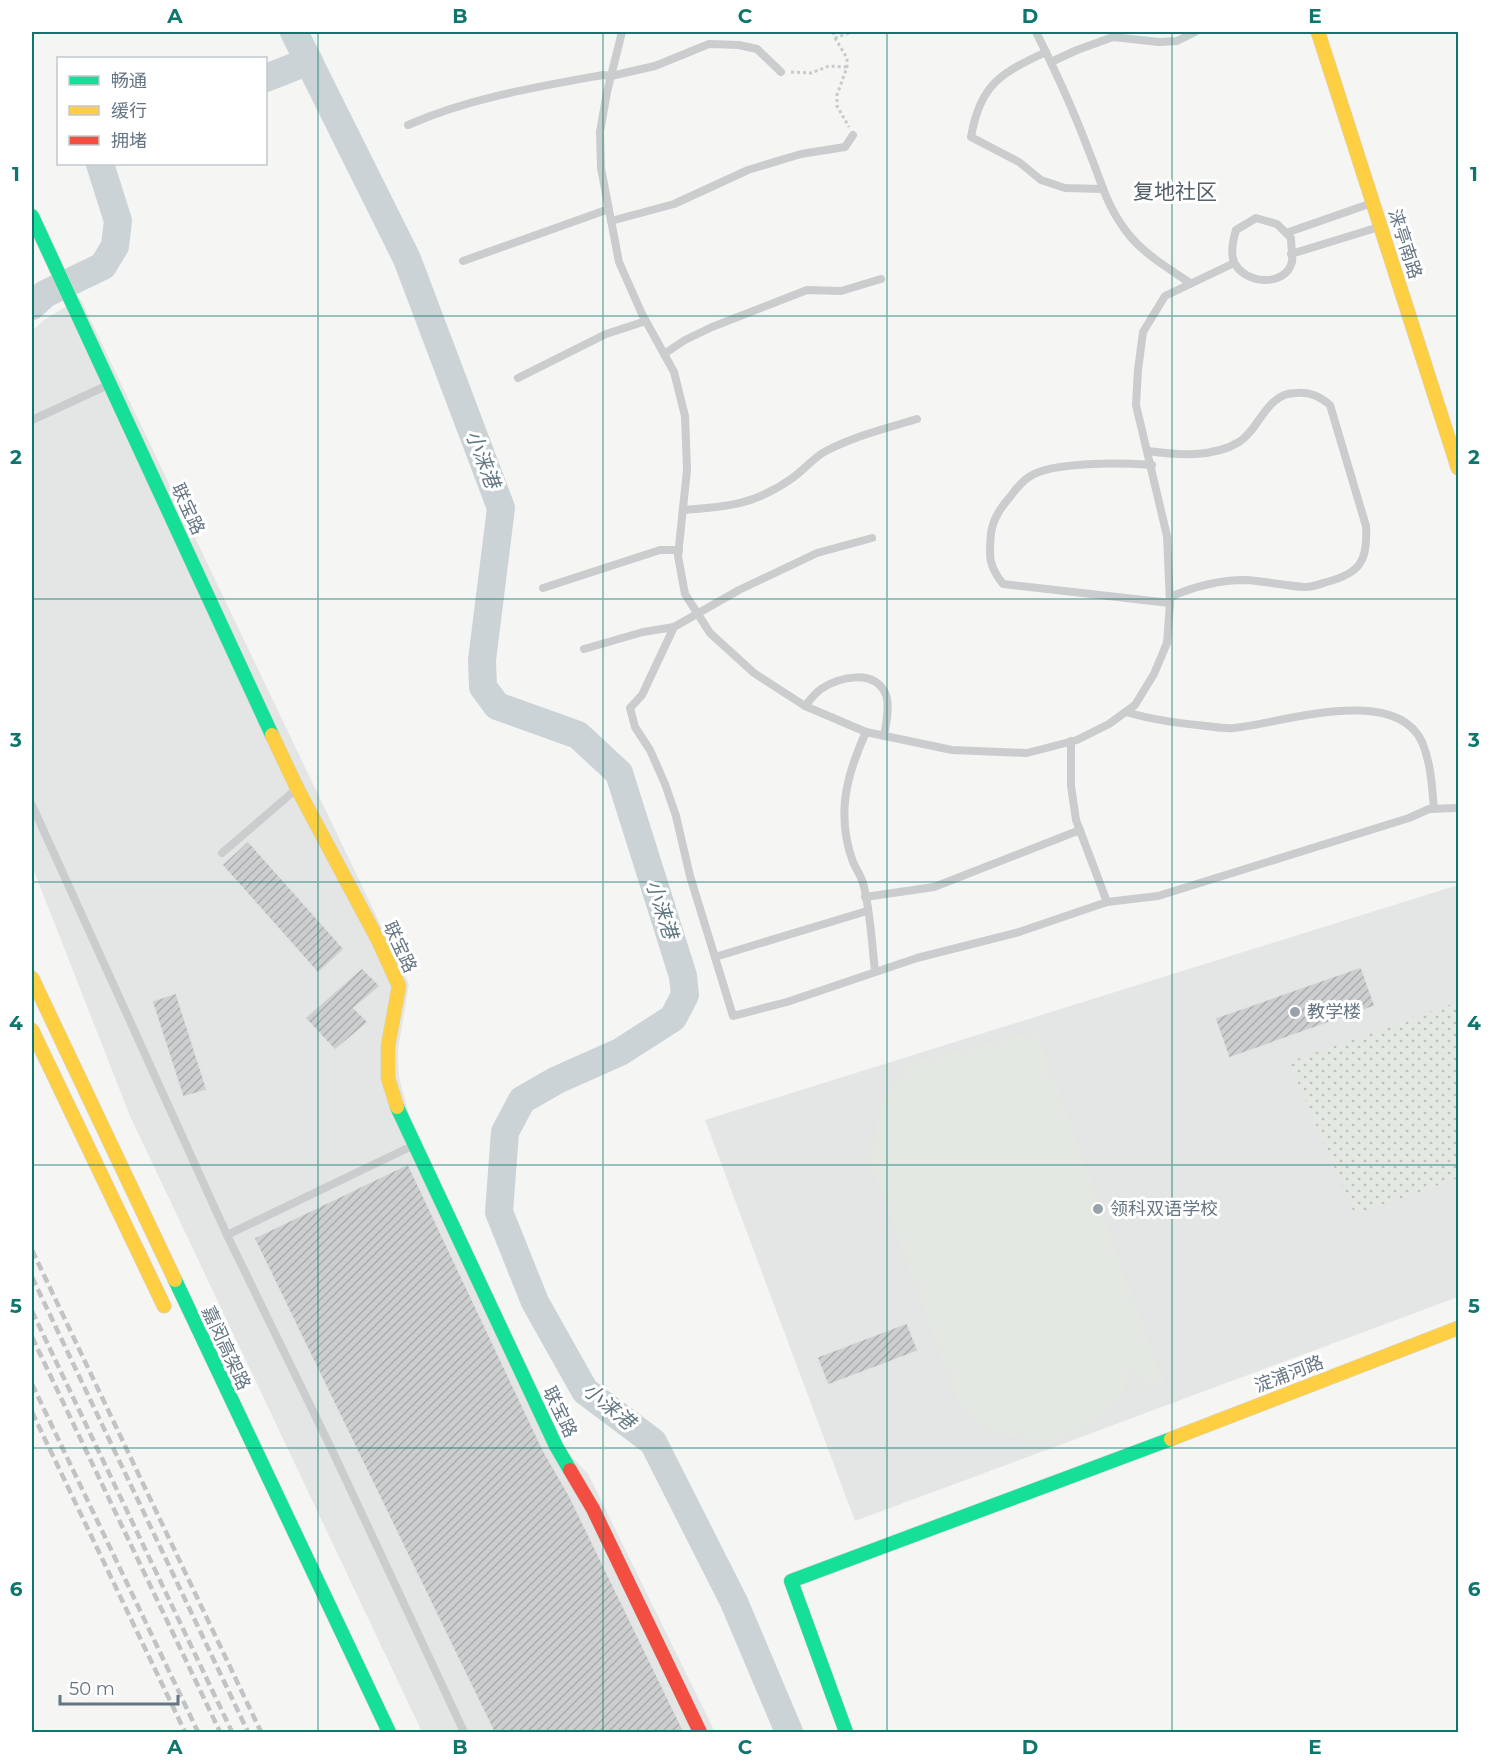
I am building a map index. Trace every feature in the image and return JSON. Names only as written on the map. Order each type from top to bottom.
[{"type":"main road","name":"涞亭南路","points":[[1318,32],[1458,468]]},
{"type":"main road","name":"联宝路","points":[[32,216],[297,788],[378,940],[399,986],[388,1046],[388,1078],[397,1109],[556,1446],[593,1509],[700,1732]]},
{"type":"main road","name":"嘉闵高架路","points":[[32,978],[389,1732]]},
{"type":"main road","points":[[32,1030],[172,1322]]},
{"type":"main road","name":"淀浦河路","points":[[846,1732],[790,1581],[1132,1454],[1458,1328]]},
{"type":"lane","points":[[622,32],[600,132],[601,168],[619,262],[646,321],[674,372],[685,416],[687,470],[678,556],[685,594],[710,633],[754,674],[805,706],[866,732],[952,750],[1027,753],[1071,741],[1109,724],[1135,705],[1154,674],[1167,643],[1170,600],[1167,536],[1136,405],[1143,332],[1164,296],[1234,263]]},
{"type":"lane","points":[[1036,32],[1089,150],[1107,203],[1127,233],[1152,256],[1190,283]]},
{"type":"lane","points":[[1051,62],[1113,37],[1159,42],[1177,41],[1195,32]]},
{"type":"lane","points":[[408,125],[441,110],[504,93],[603,75],[611,76],[655,66],[709,44],[739,45],[757,49],[781,72]]},
{"type":"lane","points":[[1046,51],[1013,67],[997,78],[974,116],[970,137],[1019,162],[1041,180],[1065,188],[1102,189]]},
{"type":"lane","points":[[611,221],[674,204],[747,170],[801,154],[844,147],[853,135]]},
{"type":"lane","points":[[1286,233],[1373,203]]},
{"type":"lane","points":[[463,261],[609,209]]},
{"type":"lane","points":[[1256,218],[1277,224],[1291,238],[1291,254],[1292,263],[1283,274],[1266,281],[1246,276],[1234,263],[1232,247],[1236,230],[1256,218]]},
{"type":"lane","points":[[1291,254],[1381,226]]},
{"type":"lane","points":[[664,354],[685,340],[712,327],[807,290],[841,291],[881,279]]},
{"type":"lane","points":[[518,378],[606,334],[646,321]]},
{"type":"lane","points":[[32,420],[109,384]]},
{"type":"lane","points":[[1148,451],[1182,454],[1208,453],[1240,442],[1273,402],[1288,393],[1318,395],[1330,405],[1366,526],[1365,556],[1355,571],[1337,579],[1307,587],[1244,580],[1194,587],[1170,600],[1003,584],[993,571],[989,555],[993,521],[1005,502],[1030,476],[1051,470],[1091,464],[1152,465]]},
{"type":"lane","points":[[683,510],[730,507],[764,496],[807,467],[823,452],[843,443],[917,419]]},
{"type":"lane","points":[[584,649],[643,632],[674,627],[739,590],[817,554],[872,538]]},
{"type":"lane","points":[[543,588],[660,550],[679,550]]},
{"type":"lane","points":[[674,627],[642,695],[630,708],[634,727],[650,750],[676,816],[690,876],[733,1016],[787,1002],[875,971],[1019,932],[1107,902],[1158,896],[1434,809],[1458,808]]},
{"type":"lane","points":[[805,706],[820,690],[838,680],[860,677],[877,683],[886,695],[887,715],[884,736]]},
{"type":"lane","points":[[1126,712],[1158,721],[1231,728],[1362,710],[1394,715],[1407,723],[1421,740],[1431,770],[1434,809]]},
{"type":"lane","points":[[866,732],[851,765],[844,798],[845,831],[853,861],[863,884],[875,971]]},
{"type":"lane","points":[[1071,741],[1071,786],[1076,820],[1107,902]]},
{"type":"lane","points":[[222,853],[297,788]]},
{"type":"lane","points":[[32,805],[227,1235],[332,1450],[464,1732]]},
{"type":"lane","points":[[865,897],[934,887],[1080,831]]},
{"type":"lane","points":[[716,957],[867,911]]},
{"type":"lane","points":[[227,1235],[413,1145]]},
{"type":"path","points":[[833,32],[847,58],[847,67],[837,95],[837,106],[853,135]]},
{"type":"path","points":[[836,38],[852,32]]},
{"type":"path","points":[[781,72],[811,73],[829,66],[847,67]]},
{"type":"shaded area","points":[[80,298],[409,984],[398,1050],[399,1077],[410,1119],[562,1446],[588,1474],[715,1732],[422,1732],[130,1116],[32,866],[32,331],[44,320]]},
{"type":"shaded area","name":"领科双语学校","points":[[1458,885],[1458,1297],[855,1521],[705,1120]]},
{"type":"shaded area","points":[[1458,1002],[1458,1178],[1355,1215],[1289,1062]]},
{"type":"shaded area","points":[[1037,1031],[1164,1383],[1144,1391],[1134,1371],[1120,1395],[1101,1418],[1078,1434],[1050,1441],[990,1431],[978,1423],[957,1400],[869,1161],[881,1102],[905,1065]]},
{"type":"building","points":[[248,841],[344,949],[318,973],[222,865]]},
{"type":"building","name":"教学楼","points":[[1361,967],[1375,1006],[1229,1058],[1215,1018]]},
{"type":"building","points":[[362,968],[380,986],[354,1008],[368,1022],[335,1050],[305,1018]]},
{"type":"building","points":[[176,993],[207,1090],[183,1097],[152,1001]]},
{"type":"building","points":[[408,1164],[544,1452],[569,1495],[684,1732],[494,1732],[254,1238]]},
{"type":"building","points":[[907,1323],[918,1351],[828,1385],[817,1357]]},
{"type":"waterway","name":"小涞港","points":[[294,32],[407,259],[501,508],[482,660],[483,687],[497,706],[578,735],[619,773],[683,976],[685,995],[673,1018],[620,1052],[557,1080],[522,1100],[505,1132],[499,1212],[535,1302],[585,1391],[653,1442],[734,1602],[789,1732]]},
{"type":"waterway","points":[[267,78],[309,61]]},
{"type":"waterway","points":[[32,306],[45,294],[103,266],[115,246],[118,221],[100,165]]},
{"type":"railway","points":[[32,1250],[261,1732]]},
{"type":"railway","points":[[32,1277],[248,1732]]},
{"type":"railway","points":[[32,1311],[232,1732]]},
{"type":"railway","points":[[32,1337],[220,1732]]},
{"type":"railway","points":[[32,1384],[198,1732]]},
{"type":"railway","points":[[32,1412],[185,1732]]},
{"type":"traffic: fast","points":[[32,216],[272,735]]},
{"type":"traffic: fast","points":[[397,1107],[556,1446],[570,1470]]},
{"type":"traffic: fast","points":[[175,1280],[389,1732]]},
{"type":"traffic: fast","points":[[846,1732],[791,1581],[1171,1439]]},
{"type":"traffic: slow","points":[[1318,32],[1458,468]]},
{"type":"traffic: slow","points":[[272,735],[297,788],[378,940],[399,986],[388,1046],[388,1078],[397,1107]]},
{"type":"traffic: slow","points":[[32,978],[175,1280]]},
{"type":"traffic: slow","points":[[32,1030],[164,1306]]},
{"type":"traffic: slow","points":[[1171,1439],[1458,1328]]},
{"type":"traffic: jam","points":[[570,1470],[593,1509],[700,1732]]},
{"type":"place","name":"教学楼","points":[[1295,1012]]},
{"type":"place","name":"领科双语学校","points":[[1098,1209]]},
{"type":"district","name":"复地社区","points":[[1175,192]]}]
